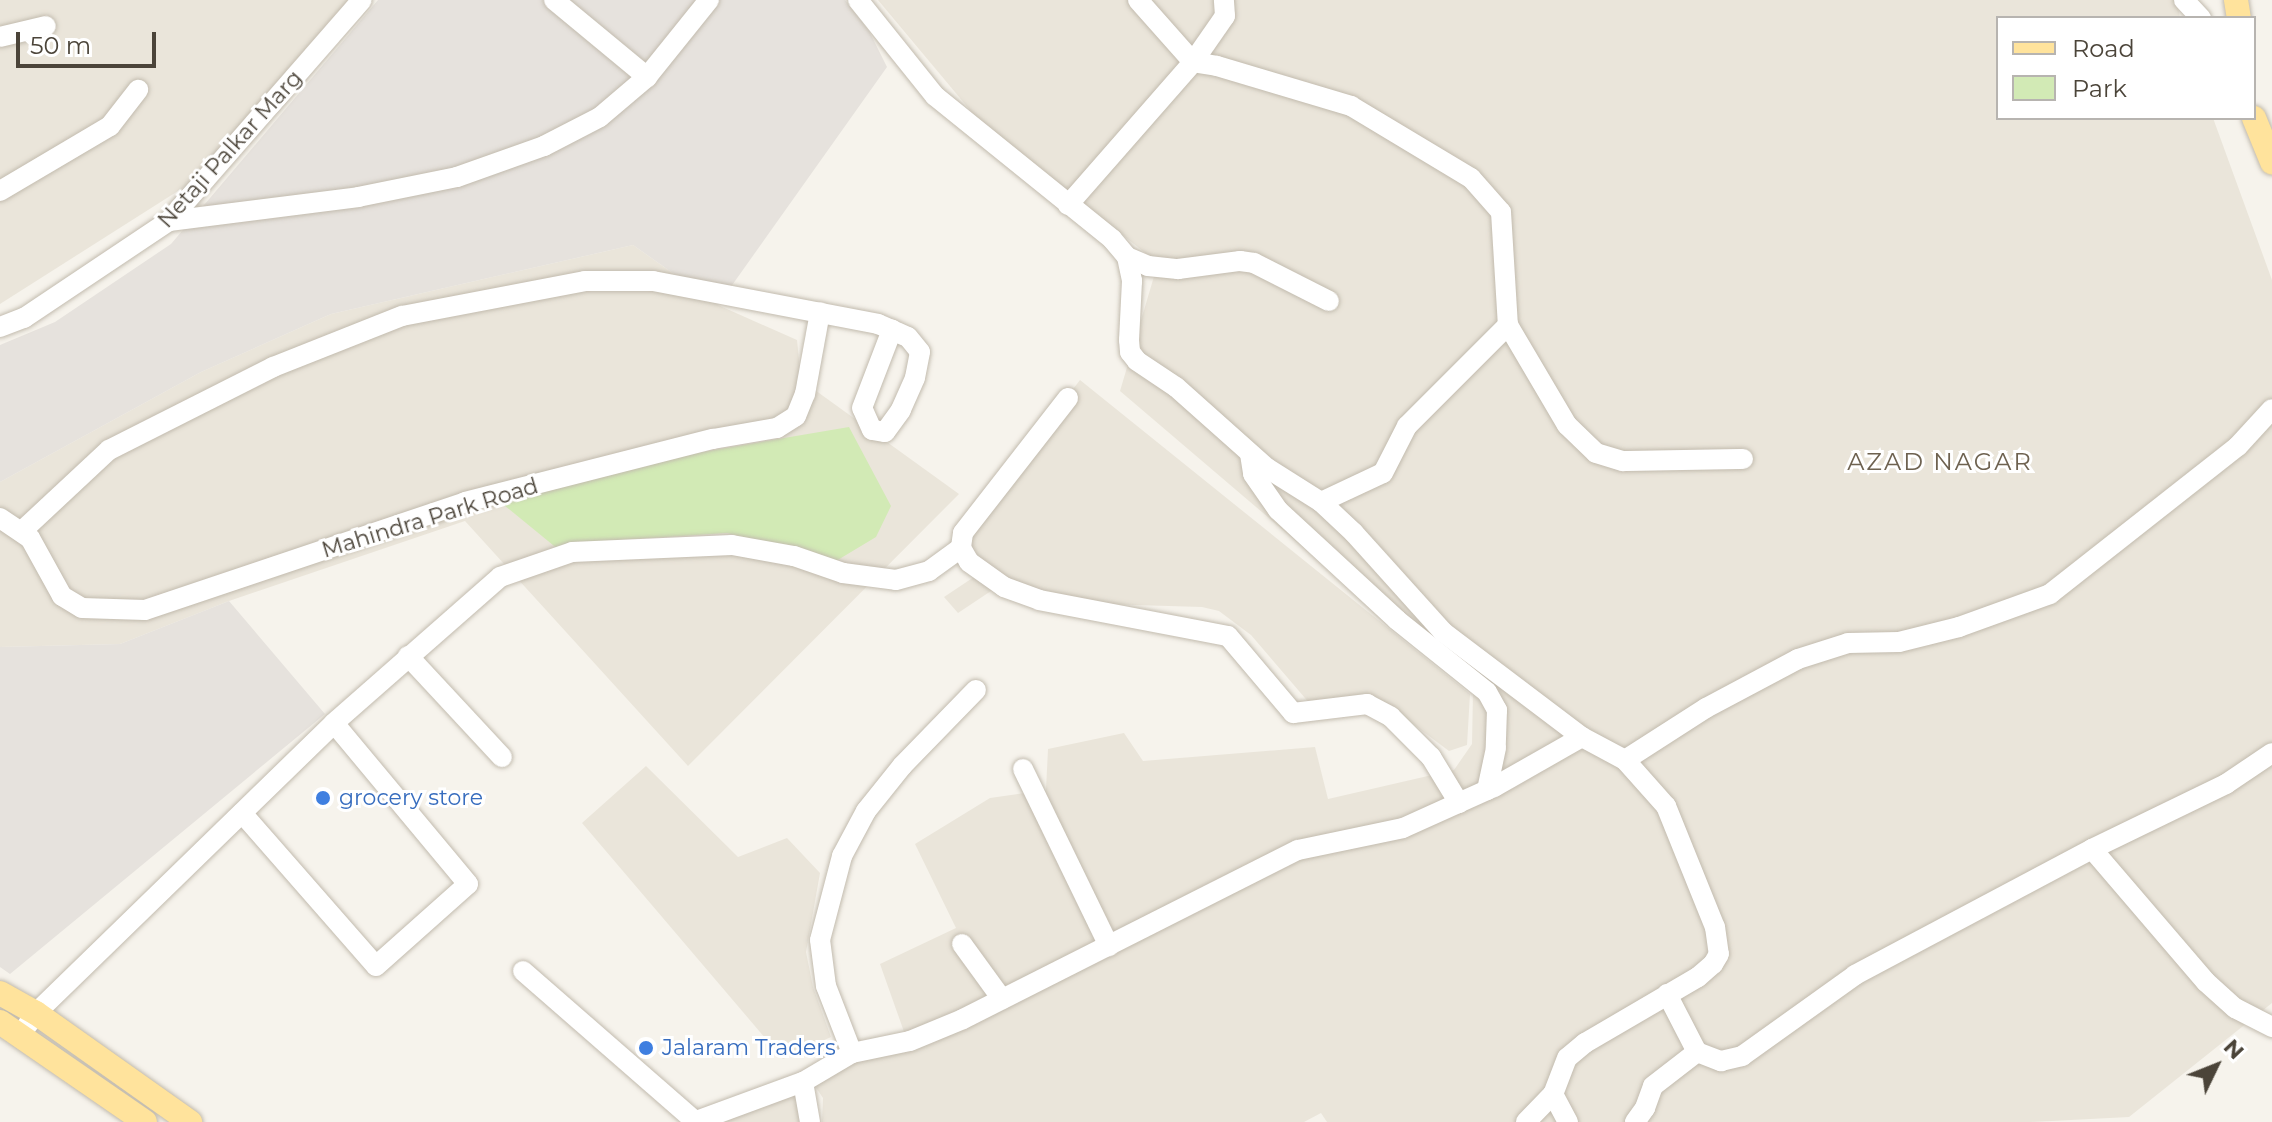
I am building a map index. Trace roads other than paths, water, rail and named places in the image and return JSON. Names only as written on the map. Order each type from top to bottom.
[{"type":"main road","points":[[2255,120],[2272,162]]},
{"type":"main road","points":[[0,993],[36,1013],[190,1122]]},
{"type":"main road","points":[[10,1028],[139,1118],[147,1092]]},
{"type":"street","name":"Netaji Palkar Marg","points":[[0,327],[24,318],[169,221],[362,0]]},
{"type":"street","points":[[554,0],[647,77]]},
{"type":"street","points":[[169,221],[358,197],[457,177],[544,146],[600,117],[647,77],[709,0]]},
{"type":"street","points":[[858,0],[935,96],[1112,239],[1127,257],[1148,266],[1178,269],[1240,261],[1254,263],[1329,301]]},
{"type":"street","points":[[1138,0],[1193,62],[1217,66],[1351,106],[1471,178],[1501,212],[1508,325],[1567,425],[1596,453],[1623,461],[1743,459]]},
{"type":"street","points":[[1068,205],[1193,62],[1225,16],[1224,0]]},
{"type":"street","points":[[2184,0],[2199,16]]},
{"type":"street","points":[[0,37],[46,26]]},
{"type":"street","points":[[0,191],[110,126],[138,90]]},
{"type":"street","points":[[1127,257],[1132,281],[1130,352],[1250,454],[1321,502],[1354,533],[1443,632],[1582,737],[1625,760],[1666,806],[1720,944],[1713,964],[1585,1043],[1567,1058],[1553,1094],[1526,1122]]},
{"type":"street","points":[[22,531],[109,450],[273,367],[402,316],[585,281],[653,281],[820,312],[878,324],[892,330]]},
{"type":"street","name":"Mahindra Park Road","points":[[0,518],[30,538],[62,596],[82,608],[145,610],[465,502],[713,439],[777,428],[796,416],[805,394],[820,312]]},
{"type":"street","points":[[1321,502],[1383,473],[1407,426],[1508,325]]},
{"type":"street","points":[[1068,398],[963,533],[961,548],[969,562],[1004,587],[1039,600],[1228,636],[1293,713],[1367,704],[1391,717],[1417,740],[1459,803]]},
{"type":"street","points":[[1625,760],[1706,708],[1798,659],[1848,643],[1899,642],[1959,627],[2050,594],[2238,446],[2272,409]]},
{"type":"street","points":[[1250,454],[1253,474],[1278,510],[1397,620],[1487,692],[1497,710],[1496,748],[1487,790]]},
{"type":"street","points":[[10,1028],[36,1013],[334,723],[500,577],[572,552],[732,545],[794,556],[843,573],[896,580],[929,571],[961,548]]},
{"type":"street","points":[[408,656],[502,757]]},
{"type":"street","points":[[852,1053],[826,986],[820,940],[842,856],[866,811],[902,766],[976,690]]},
{"type":"street","points":[[242,813],[376,966],[468,884],[334,723]]},
{"type":"street","points":[[523,971],[694,1122],[803,1082],[852,1053],[910,1041],[1002,999],[1298,850],[1403,828],[1487,790],[1582,737]]},
{"type":"street","points":[[1667,994],[1697,1052],[1721,1061],[1742,1056],[1855,975],[2092,849],[2226,784],[2272,753]]},
{"type":"street","points":[[1023,769],[1109,946]]},
{"type":"street","points":[[2092,849],[2206,982],[2235,1008],[2272,1027]]},
{"type":"street","points":[[962,944],[1002,999]]},
{"type":"street","points":[[1646,1117],[1653,1086],[1697,1052]]},
{"type":"street","points":[[803,1082],[810,1122]]},
{"type":"street","points":[[1553,1094],[1568,1122]]},
{"type":"place","name":"grocery store","points":[[323,798]]},
{"type":"place","name":"Jalaram Traders","points":[[646,1048]]},
{"type":"district","name":"AZAD NAGAR","points":[[1940,462]]}]
